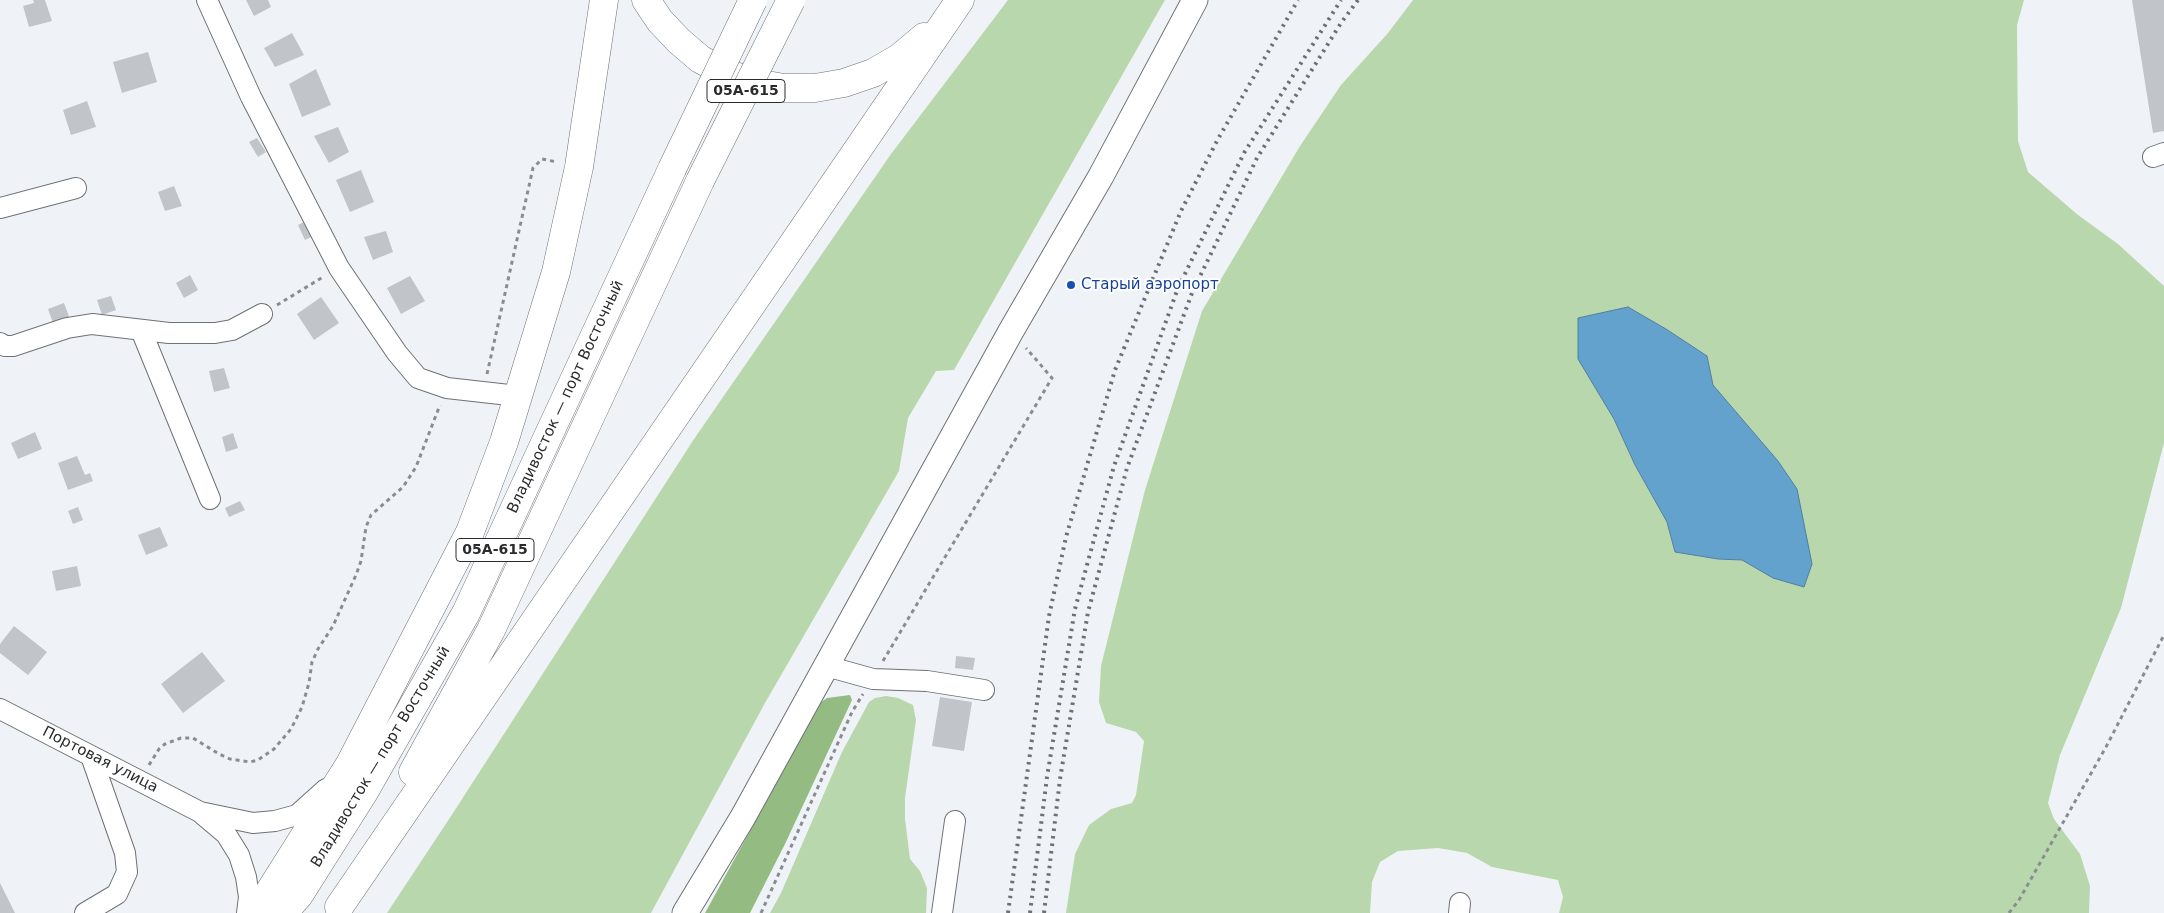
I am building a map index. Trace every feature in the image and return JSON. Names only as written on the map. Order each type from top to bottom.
[{"type":"highway","points":[[256,913],[350,764],[470,532],[504,442],[556,272],[579,167],[604,0]]},
{"type":"highway","points":[[646,0],[660,21],[700,59],[726,73],[755,83],[784,88],[814,88],[844,83],[873,73],[899,58],[922,39],[960,1]]},
{"type":"highway","name":"Владивосток — порт Восточный","points":[[283,913],[299,895],[364,792],[466,613],[672,169],[753,0]]},
{"type":"highway","name":"Владивосток — порт Восточный","points":[[337,910],[491,630],[700,181],[791,0]]},
{"type":"highway","points":[[337,910],[960,1]]},
{"type":"main road","points":[[685,913],[743,817],[1011,331],[1101,176],[1195,0]]},
{"type":"street","points":[[207,0],[251,97],[339,268],[397,353],[418,378],[446,388],[518,396]]},
{"type":"street","points":[[0,208],[76,188]]},
{"type":"street","points":[[0,343],[5,346],[13,346],[81,325],[108,325],[169,333],[215,333],[232,330],[262,314]]},
{"type":"street","points":[[141,330],[210,500]]},
{"type":"street","points":[[826,666],[872,679],[927,682],[984,690]]},
{"type":"street","name":"Портовая улица","points":[[0,709],[200,812]]},
{"type":"street","points":[[85,913],[117,894],[126,872],[125,853],[91,756]]},
{"type":"street","points":[[200,812],[253,823],[275,821],[297,815],[311,804],[350,764]]},
{"type":"street","points":[[200,812],[226,834],[239,855],[246,877],[249,897],[247,913]]},
{"type":"street","points":[[942,913],[954,821]]},
{"type":"path","points":[[484,378],[488,371],[533,168],[542,159],[579,167]]},
{"type":"path","points":[[262,314],[339,268]]},
{"type":"path","points":[[761,913],[852,712],[1052,378],[1011,331]]},
{"type":"path","points":[[140,781],[159,749],[172,740],[193,738],[230,759],[250,762],[258,760],[274,749],[291,728],[302,707],[309,684],[312,662],[333,626],[361,561],[366,527],[371,515],[403,487],[416,467],[446,388]]},
{"type":"path","points":[[2009,913],[2019,900],[2106,747],[2164,635]]},
{"type":"green space","points":[[1008,0],[1165,0],[954,370],[936,371],[908,418],[899,471],[765,703],[651,913],[387,913],[694,439],[891,154]]},
{"type":"green space","points":[[1413,0],[2024,0],[2017,25],[2018,141],[2028,172],[2078,215],[2118,244],[2164,286],[2164,443],[2121,608],[2060,755],[2048,803],[2054,819],[2080,854],[2090,886],[2089,913],[1559,913],[1563,897],[1558,880],[1492,867],[1467,853],[1438,848],[1398,851],[1380,862],[1372,882],[1370,913],[1066,913],[1075,854],[1089,825],[1111,809],[1132,803],[1136,795],[1144,741],[1136,732],[1106,723],[1099,702],[1101,666],[1145,490],[1202,311],[1300,146],[1341,85],[1388,33]],"holes":[[[1628,307],[1707,356],[1713,385],[1778,461],[1797,489],[1773,578],[1742,560],[1718,559],[1675,552],[1667,522],[1635,465],[1614,419]]]},
{"type":"green space","points":[[850,695],[852,700],[785,844],[750,913],[705,913],[820,703],[827,698]]},
{"type":"green space","points":[[886,696],[898,698],[913,705],[916,720],[905,798],[905,819],[910,859],[920,871],[927,888],[926,913],[770,913],[781,893],[842,752],[869,702],[875,698]]},
{"type":"water","points":[[1628,307],[1707,356],[1713,385],[1778,461],[1797,489],[1812,564],[1804,587],[1773,578],[1742,560],[1718,559],[1675,552],[1667,522],[1635,465],[1614,419],[1578,359],[1578,318]]},
{"type":"building","points":[[33,0],[45,0],[52,21],[29,27],[23,6],[34,3]]},
{"type":"building","points":[[246,0],[268,0],[271,7],[254,16]]},
{"type":"building","points":[[2132,0],[2164,0],[2164,131],[2153,133]]},
{"type":"building","points":[[292,33],[304,55],[275,67],[264,48]]},
{"type":"building","points":[[148,52],[157,82],[122,93],[113,62]]},
{"type":"building","points":[[316,69],[331,105],[302,117],[289,84]]},
{"type":"building","points":[[87,101],[96,127],[71,135],[63,110]]},
{"type":"building","points":[[338,127],[349,152],[329,163],[314,136]]},
{"type":"building","points":[[257,138],[266,152],[258,157],[249,142]]},
{"type":"building","points":[[361,170],[374,202],[350,212],[336,180]]},
{"type":"building","points":[[174,186],[182,206],[165,211],[158,192]]},
{"type":"building","points":[[306,221],[313,236],[305,240],[298,225]]},
{"type":"building","points":[[386,231],[393,252],[373,260],[364,237]]},
{"type":"building","points":[[190,275],[198,290],[184,298],[176,283]]},
{"type":"building","points":[[410,276],[425,301],[401,314],[387,288]]},
{"type":"building","points":[[111,296],[116,310],[102,315],[97,300]]},
{"type":"building","points":[[321,297],[339,323],[314,340],[297,314]]},
{"type":"building","points":[[64,303],[71,322],[55,328],[48,309]]},
{"type":"building","points":[[224,368],[230,388],[214,392],[209,371]]},
{"type":"building","points":[[35,432],[42,449],[18,459],[11,443]]},
{"type":"building","points":[[233,433],[238,448],[226,452],[222,437]]},
{"type":"building","points":[[77,456],[85,475],[90,473],[93,481],[68,490],[58,463]]},
{"type":"building","points":[[240,501],[245,510],[229,517],[225,508]]},
{"type":"building","points":[[78,507],[83,520],[73,524],[68,511]]},
{"type":"building","points":[[160,527],[168,546],[146,555],[138,535]]},
{"type":"building","points":[[77,566],[81,586],[56,591],[52,571]]},
{"type":"building","points":[[14,626],[47,652],[28,675],[0,653],[0,644]]},
{"type":"building","points":[[202,652],[225,681],[183,713],[161,684]]},
{"type":"building","points":[[956,656],[975,658],[973,670],[955,668]]},
{"type":"building","points":[[940,697],[972,702],[964,751],[932,746]]},
{"type":"building","points":[[0,883],[15,913],[0,913]]},
{"type":"railway","points":[[1008,913],[1049,616],[1066,537],[1115,370],[1181,211],[1218,139],[1298,0]]},
{"type":"railway","points":[[1030,913],[1047,777],[1075,609],[1114,466],[1178,288],[1244,153],[1341,0]]},
{"type":"railway","points":[[1044,913],[1060,779],[1088,612],[1127,468],[1192,293],[1257,158],[1341,23],[1358,0]]},
{"type":"place","name":"Старый аэропорт","points":[[1071,285]]}]
